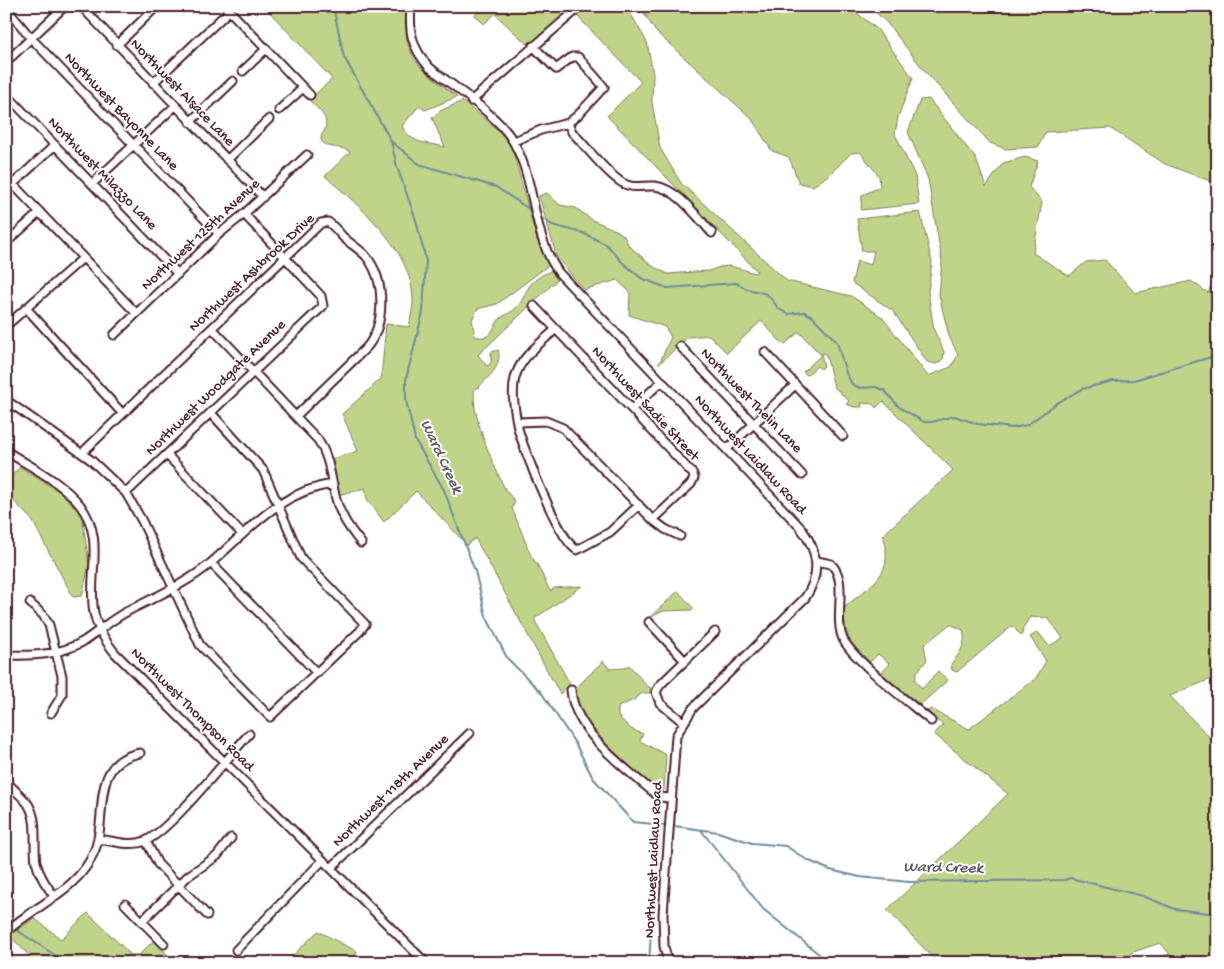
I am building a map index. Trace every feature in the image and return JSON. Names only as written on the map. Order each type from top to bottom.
[{"type":"street","points":[[6,62],[65,6]]},
{"type":"street","name":"Northwest Alsace Lane","points":[[81,6],[262,197]]},
{"type":"street","points":[[117,45],[157,6]]},
{"type":"street","name":"Northwest Laidlaw Road","points":[[411,6],[411,37],[419,56],[502,126],[514,141],[524,169],[541,237],[551,261],[565,279],[800,527],[811,544],[817,561],[816,578],[805,598],[700,700],[683,722],[674,741],[663,933],[668,963]]},
{"type":"street","points":[[471,101],[580,6]]},
{"type":"street","name":"Northwest Bayonne Lane","points":[[6,8],[31,38],[219,234]]},
{"type":"street","points":[[153,83],[227,8],[310,94]]},
{"type":"street","points":[[514,141],[541,130],[568,123],[604,87],[578,57],[572,57],[556,69],[533,46]]},
{"type":"street","points":[[243,71],[266,49]]},
{"type":"street","points":[[190,122],[233,81]]},
{"type":"street","points":[[279,110],[303,88]]},
{"type":"street","name":"Northwest Milazzo Lane","points":[[6,94],[178,274]]},
{"type":"street","points":[[92,184],[175,106]]},
{"type":"street","points":[[227,160],[270,119]]},
{"type":"street","points":[[568,123],[572,132],[621,182],[631,187],[655,186],[664,188],[678,198],[712,232]]},
{"type":"street","points":[[13,184],[55,145]]},
{"type":"street","name":"Northwest 125th Avenue","points":[[114,335],[219,234],[244,214],[307,155]]},
{"type":"street","points":[[6,177],[136,313]]},
{"type":"street","points":[[6,243],[40,212]]},
{"type":"street","points":[[244,214],[285,258]]},
{"type":"street","name":"Northwest Ashbrook Drive","points":[[82,453],[321,223],[330,223],[368,260],[377,280],[379,324],[374,339],[297,415]]},
{"type":"street","points":[[6,326],[84,258]]},
{"type":"street","name":"Northwest Woodgate Avenue","points":[[126,493],[319,310],[324,302],[321,296],[285,258]]},
{"type":"street","name":"Northwest Sadie Street","points":[[534,306],[691,471],[694,478],[691,484],[653,520]]},
{"type":"street","points":[[26,308],[122,413]]},
{"type":"street","points":[[212,328],[297,415],[323,447],[329,460],[333,484],[342,516],[361,543]]},
{"type":"street","points":[[556,329],[526,357],[518,371],[514,386],[517,422],[549,508],[570,546],[580,549],[610,532],[639,506]]},
{"type":"street","name":"Northwest Thelin Lane","points":[[680,346],[802,475]]},
{"type":"street","points":[[765,352],[843,436]]},
{"type":"street","points":[[632,409],[662,381]]},
{"type":"street","points":[[727,449],[795,384]]},
{"type":"street","points":[[6,400],[82,453],[100,467],[126,493],[140,517],[200,645],[270,717],[365,626],[364,622],[302,558],[260,465],[211,413]]},
{"type":"street","points":[[517,422],[546,421],[563,428],[653,520],[680,536]]},
{"type":"street","name":"Northwest Thompson Road","points":[[6,451],[62,488],[86,514],[95,538],[92,601],[100,630],[115,653],[426,963]]},
{"type":"street","points":[[167,455],[242,533]]},
{"type":"street","points":[[6,655],[34,656],[56,652],[79,643],[128,611],[173,589],[211,563],[242,533],[277,505],[305,490],[333,484]]},
{"type":"street","points":[[817,561],[831,564],[838,574],[839,623],[848,647],[931,721]]},
{"type":"street","points":[[211,563],[317,673]]},
{"type":"street","points":[[30,603],[43,615],[56,652],[63,689],[60,700],[51,713]]},
{"type":"street","points":[[649,622],[686,661]]},
{"type":"street","points":[[683,722],[660,703],[656,696],[660,685],[715,632]]},
{"type":"street","points":[[571,690],[572,698],[584,724],[602,747],[660,797],[670,798]]},
{"type":"street","name":"Northwest 118th Avenue","points":[[331,868],[470,733]]},
{"type":"street","points":[[99,839],[123,843],[146,841],[166,826],[250,734]]},
{"type":"street","points":[[6,932],[84,871],[99,839],[102,795],[107,777],[126,756],[140,753]]},
{"type":"street","points":[[6,781],[28,804],[31,811],[35,828],[37,866],[43,880],[54,896]]},
{"type":"street","points":[[142,921],[193,872],[217,856],[231,838]]},
{"type":"street","points":[[146,841],[158,864],[207,914]]},
{"type":"street","points":[[236,950],[323,860]]},
{"type":"street","points":[[125,904],[164,944]]},
{"type":"green space","points":[[264,6],[406,6],[405,24],[410,51],[423,69],[457,97],[425,110],[419,106],[402,126],[406,132],[410,137],[420,142],[445,147],[432,118],[440,111],[462,101],[502,133],[512,148],[537,240],[549,265],[497,304],[477,309],[472,320],[475,336],[484,337],[490,334],[500,319],[517,307],[530,286],[539,277],[552,270],[557,280],[478,355],[487,366],[491,363],[491,352],[498,350],[499,356],[494,371],[478,388],[475,388],[475,410],[488,451],[505,489],[515,502],[512,508],[531,556],[549,589],[551,591],[554,588],[582,586],[534,619],[570,684],[560,694],[475,538],[467,545],[416,491],[384,522],[367,499],[365,488],[338,495],[332,459],[358,451],[342,414],[381,379],[386,324],[409,327],[413,301],[410,282],[404,264],[394,247],[368,216],[325,176],[350,152],[328,146],[322,142],[321,136],[326,122],[322,114],[309,100],[332,79]]},
{"type":"green space","points":[[485,6],[501,8],[484,24],[475,15]]},
{"type":"green space","points":[[505,6],[574,6],[529,46],[496,15]]},
{"type":"green space","points":[[586,6],[848,6],[877,29],[913,78],[898,117],[895,134],[915,176],[919,204],[861,210],[862,195],[880,187],[879,176],[860,152],[851,153],[830,174],[813,186],[799,183],[789,157],[772,151],[751,118],[656,32],[640,7],[628,9],[647,42],[653,74],[652,102],[660,148],[681,183],[787,281],[851,296],[882,317],[928,376],[951,367],[958,355],[949,336],[939,295],[942,261],[928,179],[908,132],[920,100],[929,99],[976,159],[986,187],[1003,163],[1025,157],[1038,161],[1029,187],[1042,202],[1033,253],[1069,276],[1086,262],[1105,260],[1135,293],[1191,281],[1208,293],[1213,281],[1218,277],[1218,676],[1170,696],[1218,746],[1218,963],[1142,963],[1170,954],[1160,943],[1133,952],[1119,963],[938,963],[887,910],[1008,794],[934,734],[943,725],[926,712],[931,709],[969,729],[1036,678],[1046,661],[1030,637],[1038,632],[1049,646],[1063,638],[1048,618],[1030,617],[1023,628],[1022,636],[1012,626],[957,672],[952,670],[951,664],[962,648],[964,635],[963,630],[950,624],[924,645],[927,660],[917,672],[915,680],[922,689],[938,671],[948,680],[920,705],[881,673],[890,664],[878,654],[870,662],[853,644],[845,624],[845,607],[879,577],[886,560],[883,535],[953,470],[883,401],[876,408],[873,404],[861,403],[862,407],[854,407],[846,404],[849,401],[834,387],[826,355],[823,353],[821,354],[824,366],[821,369],[817,366],[807,375],[803,372],[821,355],[799,332],[784,345],[761,321],[727,353],[709,335],[688,337],[659,364],[671,337],[665,327],[629,315],[630,292],[617,280],[584,290],[557,258],[539,196],[547,193],[560,205],[576,208],[592,220],[618,231],[624,236],[629,246],[654,267],[668,274],[708,271],[730,266],[755,273],[757,271],[607,116],[641,82],[576,15]]},
{"type":"green space","points":[[869,6],[1218,6],[1218,184],[1165,164],[1110,128],[1046,132],[1038,147],[1006,149],[990,143],[927,74],[887,23]]},
{"type":"green space","points":[[920,212],[932,262],[928,292],[934,330],[944,352],[943,359],[937,364],[927,362],[893,311],[852,283],[857,261],[871,265],[874,251],[862,251],[857,219]]},
{"type":"green space","points":[[20,467],[68,497],[82,515],[89,565],[82,596],[73,597],[32,520],[6,493],[6,481]]},
{"type":"green space","points":[[678,591],[694,609],[663,611],[649,618]]},
{"type":"green space","points":[[603,661],[610,669],[625,668],[629,665],[647,686],[651,688],[650,693],[642,693],[636,699],[618,707],[618,716],[631,729],[643,734],[640,741],[666,755],[664,791],[648,784],[614,755],[597,737],[583,716],[573,691]]},
{"type":"green space","points":[[88,913],[131,955],[139,955],[154,940],[168,955],[160,963],[36,963],[10,936],[34,918],[61,939]]},
{"type":"green space","points":[[318,931],[358,952],[347,963],[285,963]]},
{"type":"waterway","name":"Ward Creek","points":[[333,6],[344,57],[391,141],[397,167],[416,220],[426,261],[423,312],[406,379],[406,400],[415,440],[444,490],[475,571],[486,616],[507,658],[541,692],[575,743],[593,778],[633,822],[664,825]]},
{"type":"waterway","points":[[392,142],[419,164],[496,187],[529,209]]},
{"type":"waterway","points":[[540,217],[552,225],[583,233],[607,245],[622,262],[641,278],[667,288],[736,283],[747,289],[767,294],[779,309],[788,314],[804,312],[812,316],[837,342],[846,373],[852,384],[860,388],[876,387],[885,391],[899,407],[924,422],[932,422],[954,416],[978,424],[1013,428],[1027,425],[1057,403],[1082,389],[1113,381],[1134,380],[1218,355]]},
{"type":"waterway","points":[[655,824],[658,867]]},
{"type":"waterway","name":"Ward Creek","points":[[674,826],[718,832],[752,843],[786,846],[807,860],[830,870],[860,877],[909,882],[1065,880],[1070,878],[1143,896],[1175,909],[1209,913],[1216,912]]},
{"type":"waterway","points":[[701,830],[763,909],[830,963]]},
{"type":"waterway","points":[[649,963],[655,875]]},
{"type":"waterway","points":[[6,919],[12,925]]},
{"type":"waterway","points":[[15,929],[67,963]]}]
